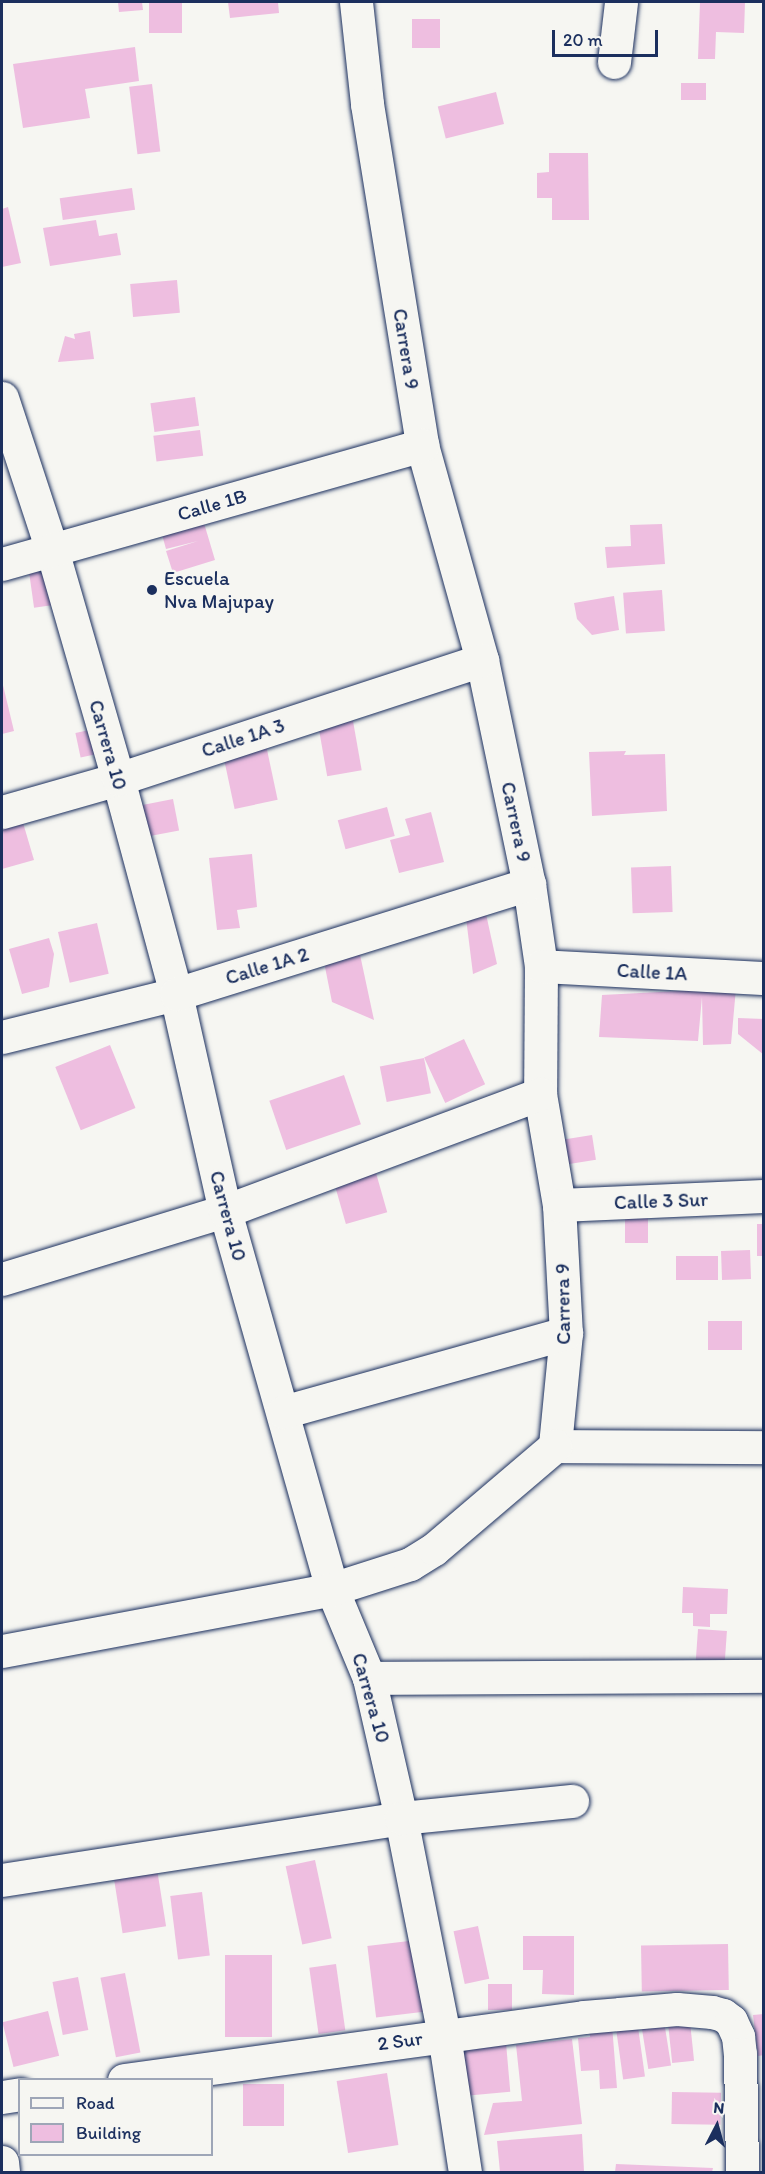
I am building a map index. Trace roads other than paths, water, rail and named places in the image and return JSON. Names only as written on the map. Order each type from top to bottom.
[{"type":"street","name":"Carrera 9","points":[[356,2],[367,104],[422,445],[482,660],[529,884],[541,966],[540,1094],[559,1205],[566,1332],[555,1446]]},
{"type":"street","points":[[614,62],[621,2]]},
{"type":"street","name":"Carrera 10","points":[[2,398],[52,550],[118,779],[176,994],[225,1211],[332,1589],[369,1678],[401,1818],[444,2035],[465,2172]]},
{"type":"street","name":"Calle 1B","points":[[2,564],[422,445]]},
{"type":"street","name":"Calle 1A 3","points":[[2,812],[118,779],[482,660]]},
{"type":"street","name":"Calle 1A 2","points":[[2,1037],[176,994],[529,884]]},
{"type":"street","name":"Calle 1A","points":[[541,966],[764,978]]},
{"type":"street","points":[[2,1279],[225,1211],[540,1094]]},
{"type":"street","name":"Calle 3 Sur","points":[[559,1205],[764,1196]]},
{"type":"street","points":[[283,1412],[566,1332]]},
{"type":"street","points":[[2,1651],[332,1589],[410,1564],[434,1549],[555,1446],[764,1447]]},
{"type":"street","points":[[369,1678],[764,1676]]},
{"type":"street","points":[[2,1880],[401,1818],[572,1801]]},
{"type":"street","name":"2 Sur","points":[[131,2078],[584,2017],[677,2008],[723,2014],[731,2021],[738,2036],[742,2172]]},
{"type":"street","points":[[2,2097],[18,2094]]},
{"type":"street","points":[[2,2162],[3,2172]]},
{"type":"place","name":"Escuela Nva Majupay","points":[[152,590]]}]
